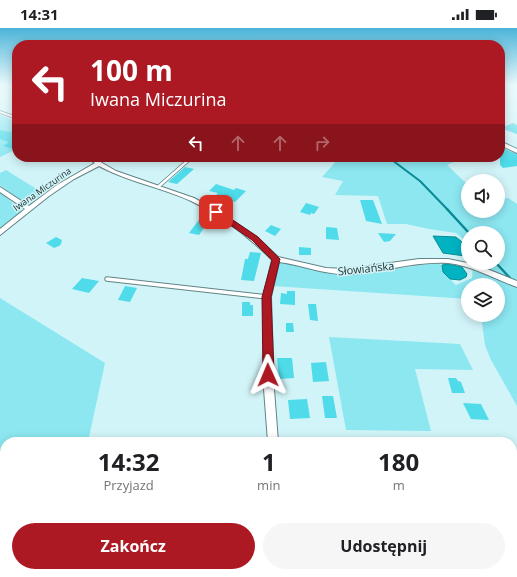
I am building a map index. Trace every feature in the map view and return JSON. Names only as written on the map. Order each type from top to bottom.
[{"type":"street","points":[[0,112],[12,116]]},
{"type":"street","points":[[505,145],[517,151]]},
{"type":"street","points":[[95,162],[134,180],[192,198],[216,212],[255,239],[276,259],[267,297],[269,389],[273,437]]},
{"type":"street","name":"Iwana Miczurina","points":[[0,233],[28,208],[73,177],[98,164]]},
{"type":"street","points":[[0,189],[28,208]]},
{"type":"street","name":"Słowiańska","points":[[276,259],[332,271],[352,271],[392,265],[448,261],[469,266],[517,284]]},
{"type":"lane","points":[[158,187],[186,162]]},
{"type":"lane","points":[[108,279],[267,297]]},
{"type":"shaded area","points":[[0,115],[12,120],[12,151],[0,157]]},
{"type":"shaded area","points":[[336,162],[454,162],[447,165],[461,178],[461,218],[505,218],[505,198],[508,198],[517,204],[517,406],[491,360],[485,345],[482,322],[505,322],[505,278],[472,278],[473,270],[505,270],[505,226],[461,226],[461,237],[456,233],[406,224],[387,224],[378,196],[335,195],[343,181],[322,177]]},
{"type":"shaded area","points":[[6,170],[43,193],[31,204],[25,205],[0,185],[0,173]]},
{"type":"shaded area","points":[[0,192],[21,210],[21,213],[0,230]]},
{"type":"shaded area","points":[[433,236],[456,237],[461,241],[461,255],[443,253]]},
{"type":"shaded area","points":[[279,262],[344,276],[436,263],[442,265],[443,272],[456,285],[461,283],[461,299],[273,286]]},
{"type":"shaded area","points":[[448,264],[461,267],[461,270],[464,270],[467,274],[466,277],[461,278],[460,280],[450,279],[443,272],[442,265]]},
{"type":"shaded area","points":[[0,298],[105,363],[89,437],[0,437]]},
{"type":"shaded area","points":[[329,337],[460,344],[473,370],[415,369],[431,431],[346,430]]},
{"type":"building","points":[[513,123],[517,125],[517,134],[505,130],[505,126]]},
{"type":"building","points":[[0,130],[9,132],[12,131],[12,149],[3,146],[9,142],[0,139]]},
{"type":"building","points":[[505,149],[517,154],[517,166],[503,168],[500,165],[500,162],[505,162]]},
{"type":"building","points":[[185,167],[194,169],[177,184],[168,182]]},
{"type":"building","points":[[216,184],[234,190],[236,188],[246,191],[235,202],[215,196],[218,193],[209,191]]},
{"type":"building","points":[[360,200],[373,200],[382,224],[366,221]]},
{"type":"building","points":[[306,203],[319,207],[314,214],[311,213],[310,215],[300,212]]},
{"type":"building","points":[[201,217],[210,219],[199,235],[189,233]]},
{"type":"building","points":[[271,225],[281,229],[275,236],[265,231]]},
{"type":"building","points":[[326,227],[337,228],[339,240],[326,239]]},
{"type":"building","points":[[378,233],[396,234],[390,241],[384,242]]},
{"type":"building","points":[[56,237],[62,240],[59,246],[54,248],[46,243]]},
{"type":"building","points":[[299,247],[311,248],[311,255],[299,255]]},
{"type":"building","points":[[250,252],[261,253],[254,281],[241,280],[245,259],[248,259]]},
{"type":"building","points":[[82,278],[99,281],[89,293],[72,289]]},
{"type":"building","points":[[125,286],[137,288],[130,302],[118,300]]},
{"type":"building","points":[[287,291],[295,291],[295,305],[280,304],[281,293],[287,294]]},
{"type":"building","points":[[242,302],[250,302],[250,305],[253,305],[253,316],[242,316]]},
{"type":"building","points":[[308,304],[316,304],[318,321],[310,320]]},
{"type":"building","points":[[286,323],[293,323],[294,332],[286,332]]},
{"type":"building","points":[[277,358],[292,358],[294,378],[279,379]]},
{"type":"building","points":[[326,362],[329,381],[313,382],[311,363]]},
{"type":"building","points":[[448,378],[456,378],[461,382],[465,393],[452,393]]},
{"type":"building","points":[[322,396],[333,396],[337,418],[325,418]]},
{"type":"building","points":[[307,399],[310,418],[290,419],[288,400]]},
{"type":"building","points":[[463,403],[481,404],[489,420],[471,419]]},
{"type":"waterway","points":[[395,162],[420,181],[448,210]]},
{"type":"waterway","points":[[447,209],[463,226]]},
{"type":"waterway","points":[[503,270],[510,278]]},
{"type":"route","points":[[216,212],[264,246],[276,259],[267,297],[268,375]]}]
